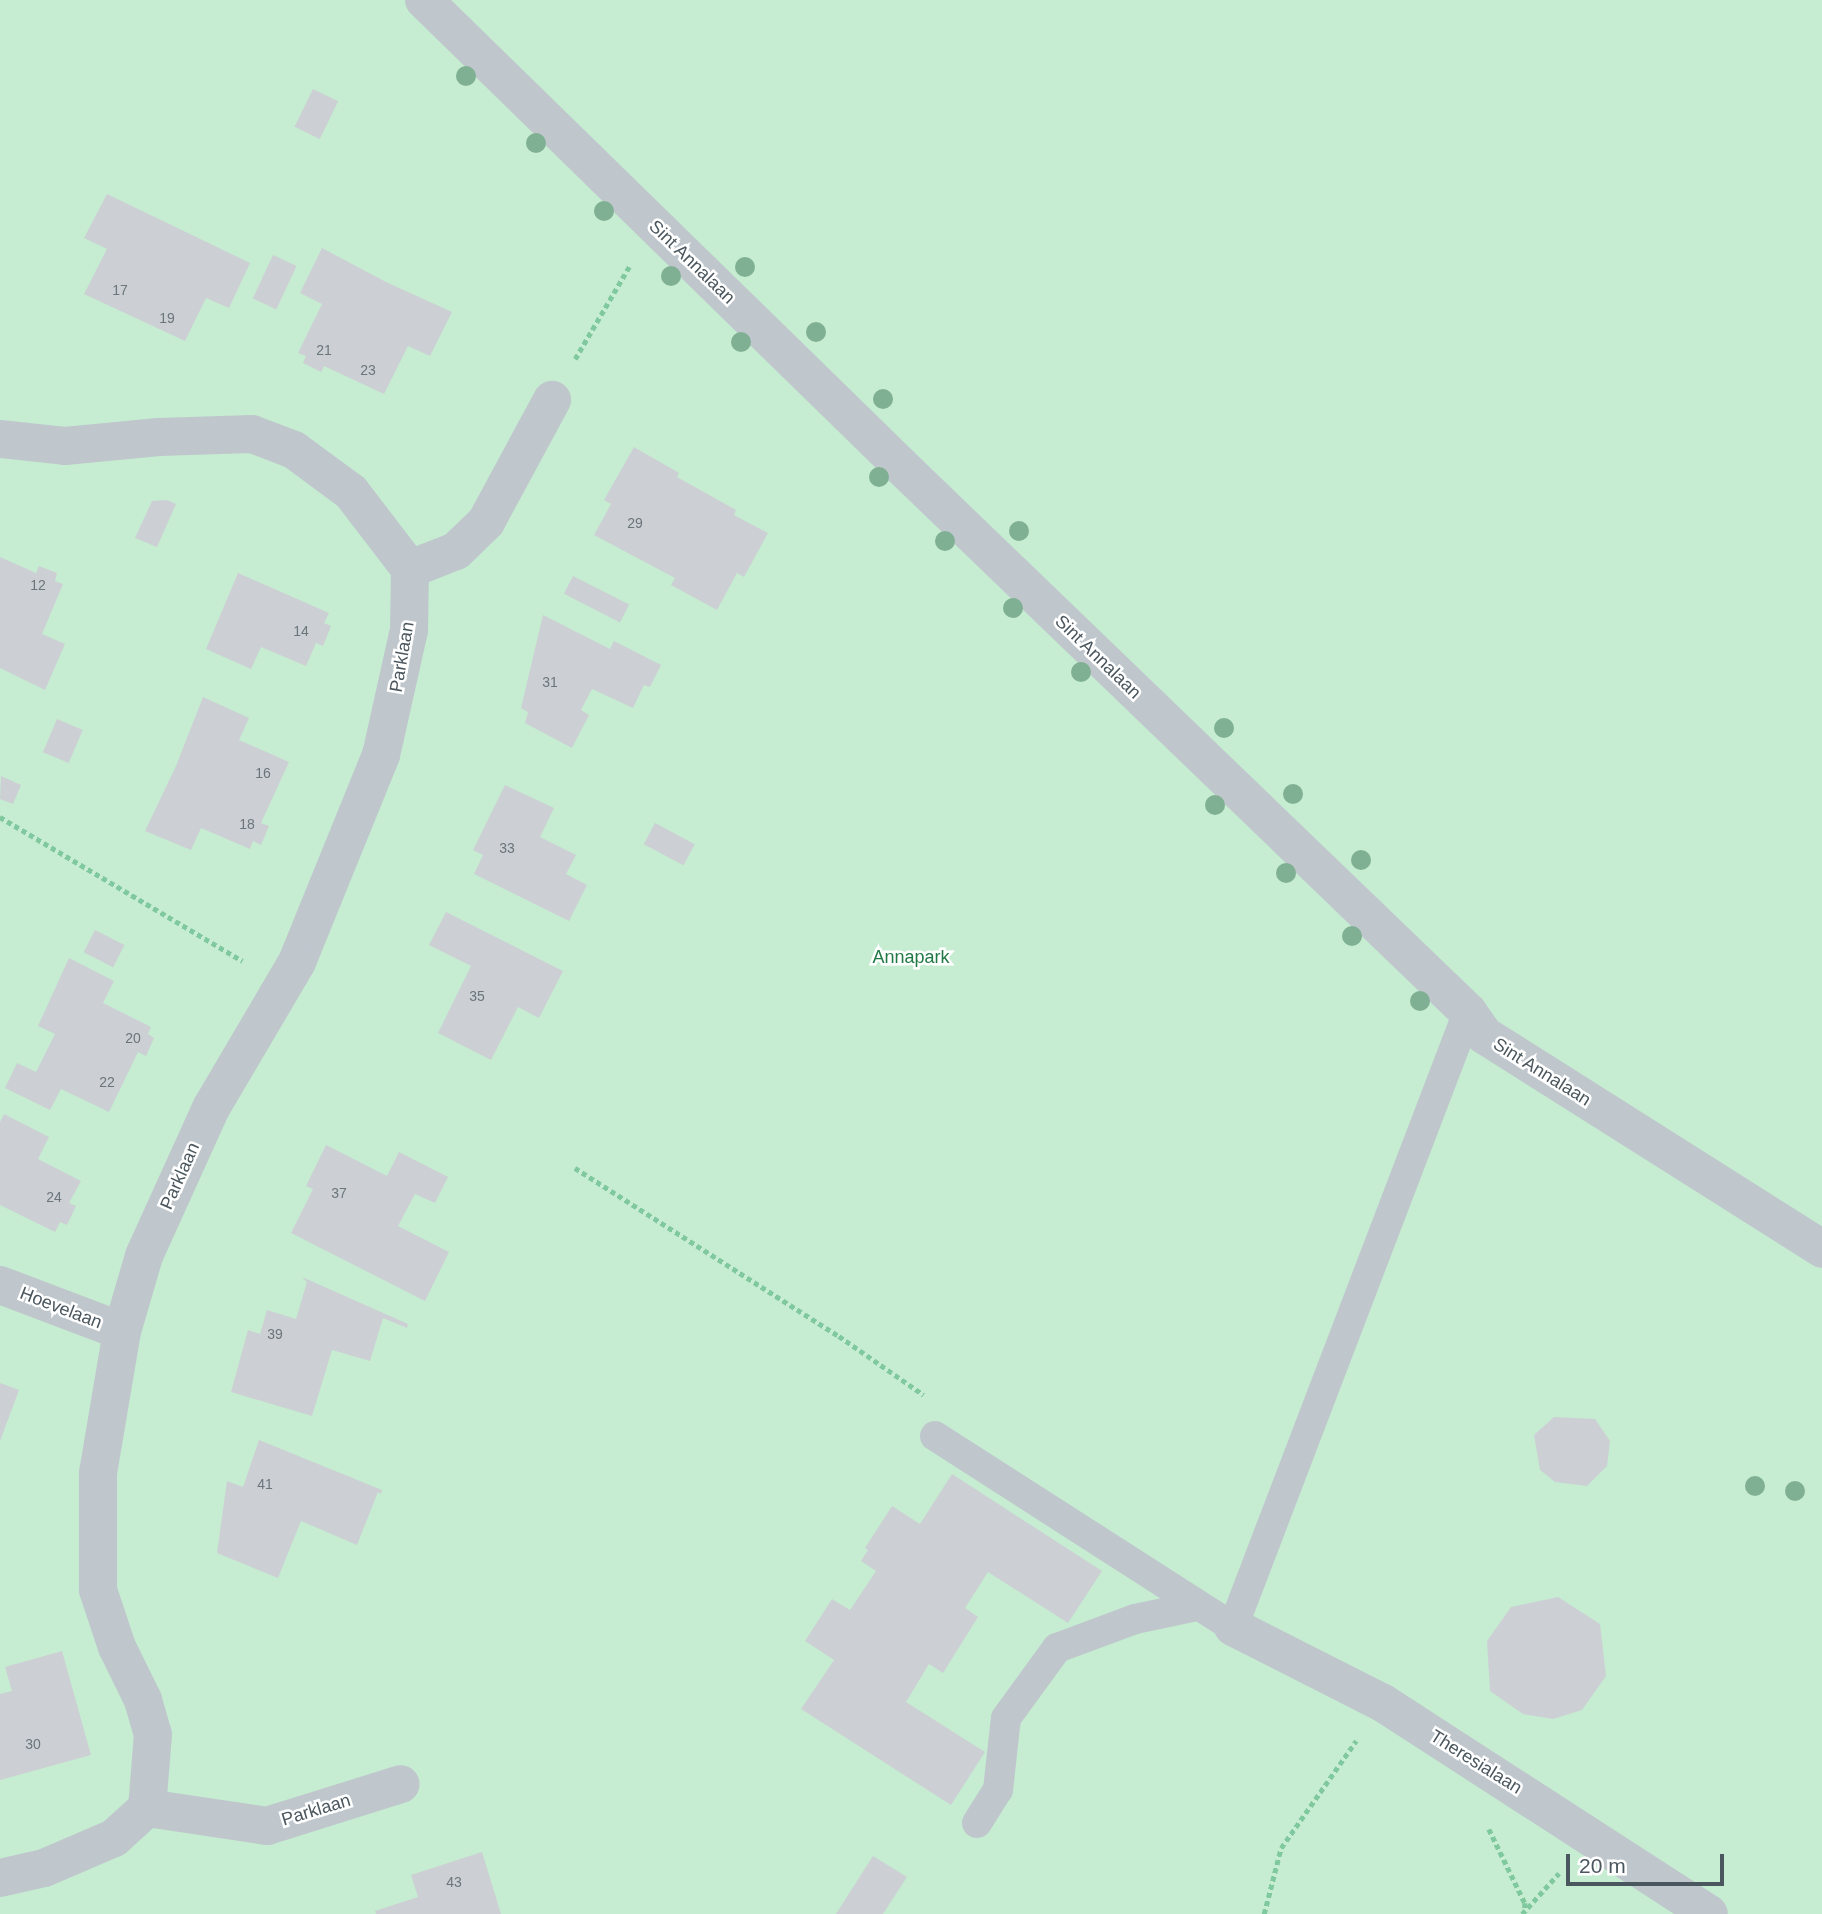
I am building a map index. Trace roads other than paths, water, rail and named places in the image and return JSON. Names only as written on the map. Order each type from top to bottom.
[{"type":"street","name":"Sint Annalaan","points":[[425,0],[1468,1013],[1484,1035],[1822,1249]]},
{"type":"street","points":[[0,439],[65,446],[159,437],[252,434],[294,450],[351,492],[410,569],[456,551],[486,522],[552,400]]},
{"type":"street","name":"Parklaan","points":[[401,1784],[267,1826],[147,1808],[153,1734],[143,1700],[117,1647],[98,1590],[98,1473],[122,1331],[144,1256],[211,1108],[297,962],[381,755],[410,630],[410,569]]},
{"type":"street","name":"Hoevelaan","points":[[0,1285],[122,1331]]},
{"type":"street","name":"Theresialaan","points":[[1233,1627],[1383,1703],[1709,1914]]},
{"type":"street","points":[[0,1878],[44,1868],[114,1838],[147,1808]]},
{"type":"lane","points":[[935,1436],[1233,1627],[1468,1013]]},
{"type":"lane","points":[[977,1823],[998,1790],[1006,1718],[1056,1648],[1135,1619],[1197,1606]]},
{"type":"park label","name":"Annapark","points":[[911,957]]}]
